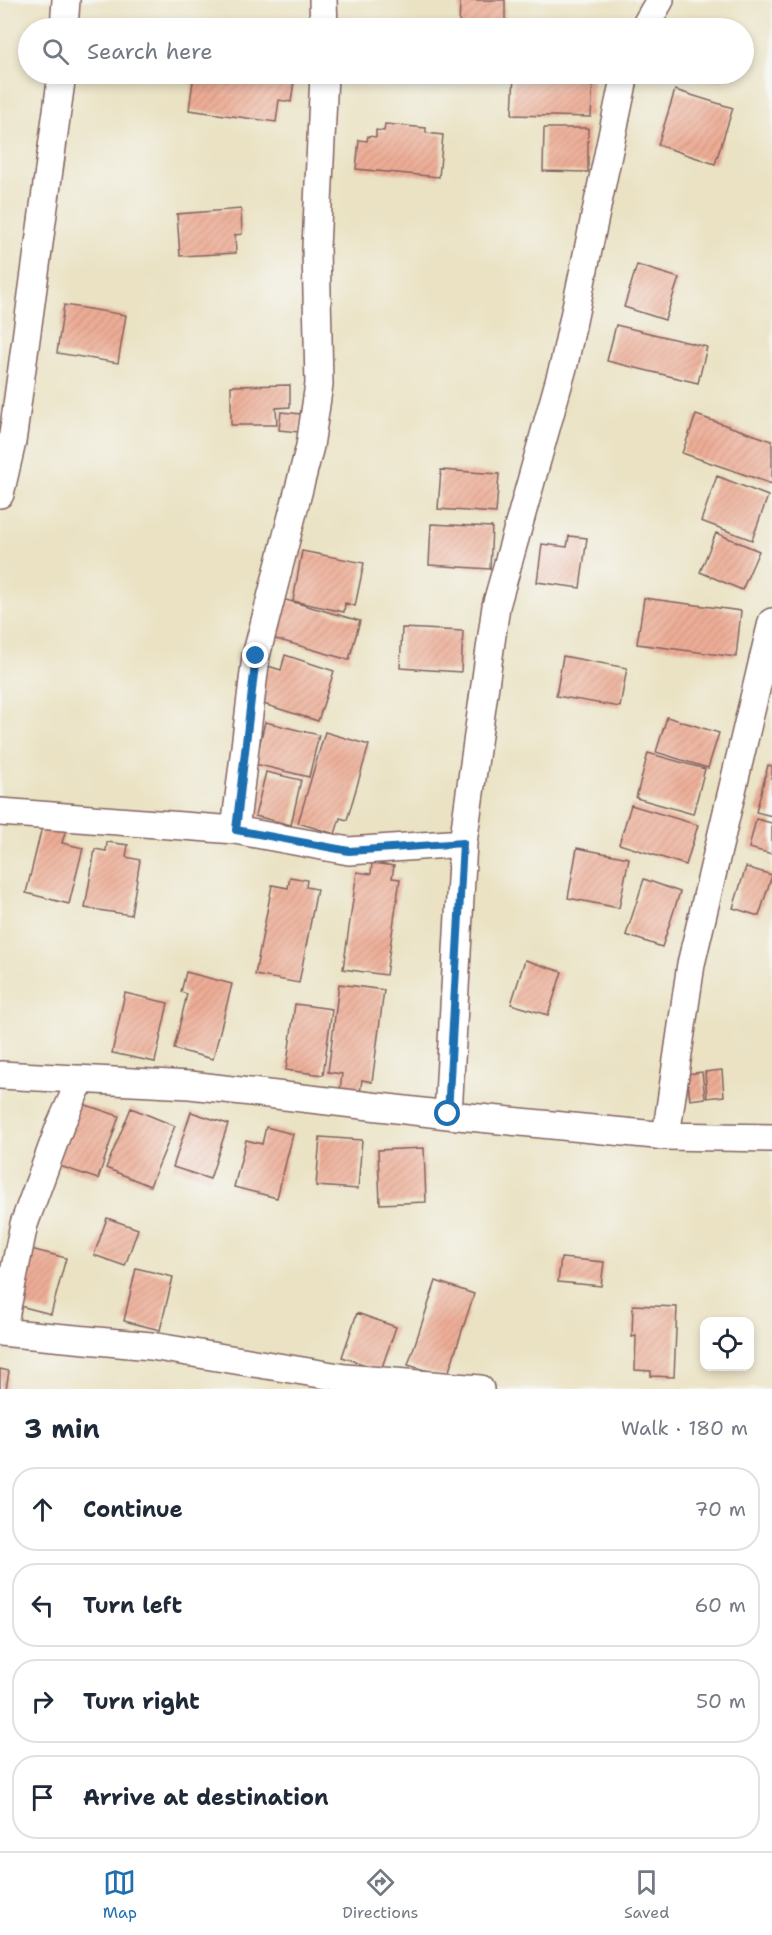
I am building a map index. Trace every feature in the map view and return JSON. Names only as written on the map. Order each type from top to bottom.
[{"type":"street","points":[[65,18],[66,0]]},
{"type":"street","points":[[323,0],[324,18]]},
{"type":"street","points":[[650,18],[660,0]]},
{"type":"street","points":[[0,494],[12,442],[61,84]]},
{"type":"street","points":[[236,830],[256,656],[310,446],[319,384],[316,248],[324,84]]},
{"type":"street","points":[[448,1114],[463,843],[496,606],[564,364],[623,84]]},
{"type":"street","points":[[666,1136],[691,964],[772,622]]},
{"type":"street","points":[[0,812],[236,830],[349,851],[463,843]]},
{"type":"street","points":[[0,1075],[190,1085],[666,1136],[772,1138]]},
{"type":"street","points":[[81,1079],[60,1126],[24,1224],[1,1332],[151,1346],[345,1378],[480,1389]]},
{"type":"building","points":[[460,0],[505,0],[505,18],[459,18]]},
{"type":"building","points":[[193,84],[294,84],[291,102],[279,100],[276,122],[189,110]]},
{"type":"building","points":[[514,84],[593,84],[591,117],[512,115]]},
{"type":"building","points":[[675,90],[733,108],[715,164],[658,145]]},
{"type":"building","points":[[385,124],[426,128],[426,133],[443,135],[439,177],[356,169],[359,140],[367,141],[368,136],[376,137],[376,130],[384,131]]},
{"type":"building","points":[[544,128],[588,128],[588,172],[543,171]]},
{"type":"building","points":[[241,209],[242,234],[235,235],[236,253],[180,256],[177,214]]},
{"type":"building","points":[[637,265],[679,278],[665,320],[624,307]]},
{"type":"building","points":[[64,305],[126,315],[118,363],[57,353]]},
{"type":"building","points":[[616,325],[707,347],[698,383],[607,361]]},
{"type":"building","points":[[290,385],[290,407],[276,408],[277,425],[231,425],[231,386]]},
{"type":"building","points":[[281,412],[301,414],[299,432],[279,430]]},
{"type":"building","points":[[696,415],[772,441],[772,484],[682,453]]},
{"type":"building","points":[[441,470],[499,474],[496,513],[438,509]]},
{"type":"building","points":[[717,476],[768,496],[752,540],[701,521]]},
{"type":"building","points":[[431,524],[492,527],[490,569],[429,565]]},
{"type":"building","points":[[716,533],[759,551],[742,590],[700,572]]},
{"type":"building","points":[[569,536],[587,538],[580,588],[537,582],[542,544],[567,547]]},
{"type":"building","points":[[302,551],[364,563],[355,606],[345,603],[344,612],[293,601]]},
{"type":"building","points":[[279,598],[360,621],[349,660],[269,637]]},
{"type":"building","points":[[644,598],[741,611],[736,657],[637,644]]},
{"type":"building","points":[[402,628],[463,631],[461,672],[400,668]]},
{"type":"building","points":[[285,655],[334,671],[318,721],[257,702],[268,666],[281,670]]},
{"type":"building","points":[[563,656],[627,668],[620,707],[556,696]]},
{"type":"building","points":[[667,717],[719,733],[708,768],[656,752]]},
{"type":"building","points":[[265,722],[319,735],[309,777],[255,764]]},
{"type":"building","points":[[325,732],[369,745],[347,820],[340,818],[335,834],[298,823]]},
{"type":"building","points":[[648,753],[705,769],[693,814],[636,798]]},
{"type":"building","points":[[768,765],[772,766],[772,816],[756,812]]},
{"type":"building","points":[[266,772],[301,780],[291,825],[255,816]]},
{"type":"building","points":[[631,805],[698,825],[686,865],[619,844]]},
{"type":"building","points":[[756,819],[772,823],[772,854],[749,848]]},
{"type":"building","points":[[43,823],[66,829],[62,843],[83,848],[69,904],[26,893]]},
{"type":"building","points":[[107,842],[128,845],[126,857],[140,860],[131,915],[85,908],[95,849],[106,851]]},
{"type":"building","points":[[577,848],[629,858],[619,908],[568,898]]},
{"type":"building","points":[[372,863],[394,866],[392,878],[400,879],[386,975],[343,969],[357,872],[371,874]]},
{"type":"building","points":[[746,867],[772,875],[759,916],[733,908]]},
{"type":"building","points":[[290,877],[307,880],[306,887],[317,889],[299,983],[255,975],[272,885],[288,888]]},
{"type":"building","points":[[644,879],[680,892],[662,947],[626,935]]},
{"type":"building","points":[[525,960],[562,972],[548,1015],[511,1004]]},
{"type":"building","points":[[186,972],[232,984],[213,1059],[174,1049],[187,994],[181,992]]},
{"type":"building","points":[[339,984],[384,990],[372,1082],[362,1080],[360,1093],[340,1090],[342,1074],[328,1072]]},
{"type":"building","points":[[125,993],[168,1003],[155,1062],[112,1053]]},
{"type":"building","points":[[295,1004],[332,1009],[323,1075],[286,1070]]},
{"type":"building","points":[[722,1070],[724,1096],[707,1098],[705,1072]]},
{"type":"building","points":[[702,1072],[705,1098],[690,1100],[687,1074]]},
{"type":"building","points":[[77,1102],[119,1116],[98,1179],[57,1165]]},
{"type":"building","points":[[131,1108],[175,1126],[150,1186],[106,1168]]},
{"type":"building","points":[[191,1112],[228,1124],[210,1179],[173,1167]]},
{"type":"building","points":[[266,1127],[293,1134],[277,1198],[234,1187],[246,1140],[262,1144]]},
{"type":"building","points":[[320,1137],[362,1140],[358,1189],[316,1186]]},
{"type":"building","points":[[424,1148],[426,1202],[380,1204],[378,1150]]},
{"type":"building","points":[[107,1218],[138,1229],[125,1266],[94,1255]]},
{"type":"building","points":[[27,1248],[66,1258],[51,1314],[12,1304]]},
{"type":"building","points":[[561,1258],[604,1262],[601,1286],[558,1282]]},
{"type":"building","points":[[136,1268],[173,1277],[160,1330],[124,1321]]},
{"type":"building","points":[[436,1281],[474,1294],[447,1377],[408,1365]]},
{"type":"building","points":[[633,1305],[677,1307],[674,1377],[651,1376],[651,1371],[635,1370],[636,1336],[632,1337]]},
{"type":"building","points":[[357,1313],[396,1327],[381,1370],[342,1357]]},
{"type":"building","points":[[0,1369],[9,1371],[6,1389],[0,1389]]},
{"type":"route","points":[[256,656],[236,830],[349,851],[463,843],[448,1114]]}]
